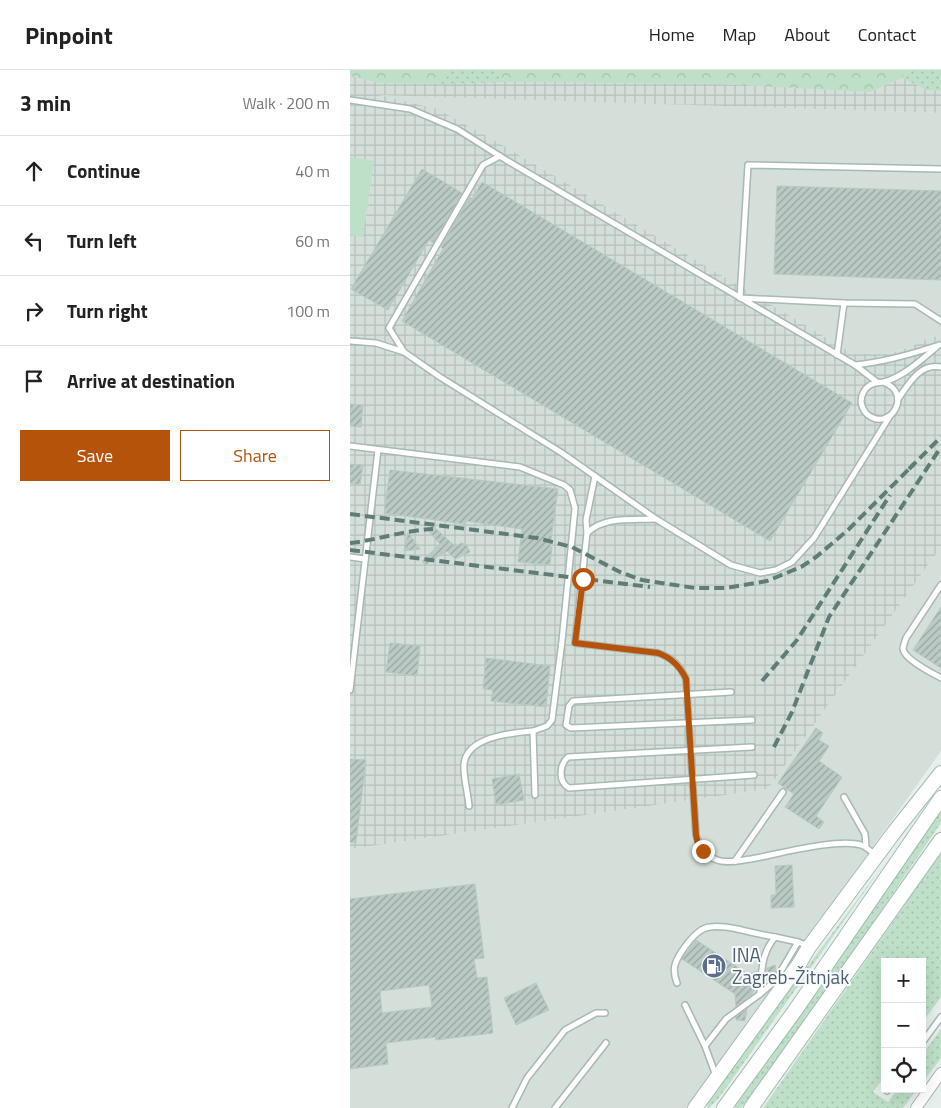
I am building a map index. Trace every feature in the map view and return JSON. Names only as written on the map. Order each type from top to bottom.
[{"type":"main road","points":[[695,1108],[799,964],[804,944],[877,856],[941,774]]},
{"type":"main road","points":[[724,1108],[827,965],[941,798]]},
{"type":"main road","points":[[752,1108],[941,840]]},
{"type":"street","points":[[916,1108],[941,1074]]},
{"type":"lane","points":[[350,100],[410,109],[457,129],[837,354],[877,382]]},
{"type":"lane","points":[[404,352],[389,328],[483,165],[500,156]]},
{"type":"lane","points":[[740,298],[748,165],[941,170]]},
{"type":"lane","points":[[740,298],[915,304],[941,321]]},
{"type":"lane","points":[[837,354],[844,303]]},
{"type":"lane","points":[[350,341],[376,343],[404,352],[440,377],[562,453],[656,519],[731,565],[760,573],[776,570],[792,562],[814,538],[890,416],[895,411],[898,399],[912,379],[922,370],[935,366],[941,367]]},
{"type":"lane","points":[[855,365],[878,363],[904,357],[940,345]]},
{"type":"lane","points":[[890,416],[880,419],[868,415],[862,406],[862,394],[866,388],[877,382],[884,382],[905,371],[940,345]]},
{"type":"lane","points":[[884,382],[893,388],[898,399]]},
{"type":"lane","points":[[350,446],[520,467],[552,479],[570,490],[575,508],[552,720],[548,726],[533,731],[492,737],[476,746],[467,755],[464,763],[469,806]]},
{"type":"lane","points":[[350,690],[378,450]]},
{"type":"lane","points":[[595,476],[586,520],[587,533],[575,643],[658,653],[669,657],[682,670],[686,679],[689,752],[696,835],[698,844],[703,851],[717,860],[735,861],[839,843],[866,847],[877,856]]},
{"type":"lane","points":[[587,533],[593,527],[609,522],[656,519]]},
{"type":"lane","points":[[350,557],[365,559]]},
{"type":"lane","points":[[941,585],[906,638],[903,646],[904,652],[911,660],[941,678]]},
{"type":"lane","points":[[731,692],[573,701],[569,706],[566,725],[571,728],[752,720]]},
{"type":"lane","points":[[533,731],[535,795]]},
{"type":"lane","points":[[752,747],[689,752],[568,757],[562,763],[561,778],[562,783],[569,788],[754,776]]},
{"type":"lane","points":[[735,861],[783,792]]},
{"type":"lane","points":[[844,797],[865,834],[866,847]]},
{"type":"lane","points":[[677,983],[674,973],[675,961],[691,937],[706,928],[716,925],[804,944],[775,981],[726,1018],[705,1046]]},
{"type":"lane","points":[[760,994],[763,957],[775,937]]},
{"type":"lane","points":[[685,1005],[705,1046],[716,1078]]},
{"type":"lane","points":[[512,1108],[527,1078],[565,1030],[596,1013],[605,1013]]},
{"type":"lane","points":[[926,1038],[941,1017]]},
{"type":"lane","points":[[554,1108],[606,1043]]},
{"type":"shaded area","points":[[350,70],[941,70],[941,113],[379,95],[437,109],[501,144],[854,354],[886,354],[911,347],[929,337],[941,336],[941,547],[768,789],[350,849]]},
{"type":"shaded area","points":[[376,94],[941,113],[941,336],[929,337],[911,347],[886,354],[854,354],[501,144]]},
{"type":"shaded area","points":[[941,547],[941,751],[688,1108],[350,1108],[350,849],[768,789]]},
{"type":"green space","points":[[350,70],[448,70],[441,84],[380,83],[350,76]]},
{"type":"green space","points":[[448,70],[500,70],[504,82],[441,84]]},
{"type":"green space","points":[[500,70],[905,70],[902,78],[870,92],[719,84],[504,82]]},
{"type":"green space","points":[[905,70],[941,70],[941,91],[927,90],[902,78]]},
{"type":"green space","points":[[350,157],[374,161],[363,237],[350,235]]},
{"type":"green space","points":[[941,808],[941,823],[808,1017],[741,1108],[733,1107],[839,959]]},
{"type":"green space","points":[[941,849],[941,997],[926,1018],[926,958],[881,958],[881,1081],[873,1092],[888,1102],[895,1093],[914,1093],[903,1108],[763,1108],[902,909]]},
{"type":"green space","points":[[884,864],[719,1098],[709,1108],[707,1101]]},
{"type":"green space","points":[[941,1029],[941,1058],[926,1078],[926,1050]]},
{"type":"building","points":[[422,169],[462,193],[433,243],[429,240],[388,310],[351,289]]},
{"type":"building","points":[[482,182],[852,403],[770,541],[402,321],[443,249],[441,247],[470,197],[472,199]]},
{"type":"building","points":[[777,186],[941,191],[941,280],[774,274]]},
{"type":"building","points":[[350,404],[363,405],[361,427],[350,426]]},
{"type":"building","points":[[350,464],[363,465],[360,485],[350,483]]},
{"type":"building","points":[[390,470],[558,489],[550,547],[552,547],[550,565],[518,562],[522,529],[466,521],[465,524],[384,513]]},
{"type":"building","points":[[434,527],[456,547],[461,543],[466,544],[470,552],[455,559],[447,551],[425,565],[422,561],[440,544],[429,532]]},
{"type":"building","points":[[408,532],[420,549],[404,551]]},
{"type":"building","points":[[941,607],[941,668],[913,650]]},
{"type":"building","points":[[390,643],[420,646],[417,676],[386,672]]},
{"type":"building","points":[[486,658],[550,666],[546,707],[491,701],[493,690],[483,689]]},
{"type":"building","points":[[816,728],[823,733],[819,740],[829,746],[819,761],[842,777],[816,816],[824,822],[819,829],[785,807],[794,794],[778,783]]},
{"type":"building","points":[[350,759],[366,760],[356,843],[350,842]]},
{"type":"building","points":[[519,774],[524,800],[496,805],[492,779]]},
{"type":"building","points":[[792,865],[794,907],[771,908],[771,895],[776,895],[775,866]]},
{"type":"building","points":[[475,884],[484,958],[474,959],[477,978],[487,977],[493,1033],[436,1040],[435,1037],[386,1043],[388,1064],[350,1069],[350,899]],"holes":[[[429,985],[432,1007],[382,1013],[380,991]]]},
{"type":"building","name":"INA Zagreb-Žitnjak","points":[[696,940],[748,974],[757,971],[756,988],[751,995],[736,1007],[735,994],[682,959]]},
{"type":"building","points":[[775,965],[776,970],[772,977],[765,981],[767,968]]},
{"type":"building","points":[[536,983],[549,1010],[516,1025],[504,998]]},
{"type":"building","points":[[747,1009],[745,1021],[736,1020],[736,1017]]},
{"type":"railway","points":[[909,469],[941,437]]},
{"type":"railway","points":[[774,747],[792,712],[829,617],[941,447]]},
{"type":"railway","points":[[350,514],[537,538],[572,547],[620,572],[642,580],[695,588],[726,588],[767,581],[801,567],[848,530],[914,464]]},
{"type":"railway","points":[[762,681],[797,640],[890,495]]},
{"type":"railway","points":[[350,543],[412,531],[433,529]]},
{"type":"railway","points":[[350,550],[650,587]]},
{"type":"place","name":"INA Zagreb-Žitnjak","points":[[714,966]]},
{"type":"route","points":[[583,579],[575,643],[658,653],[669,657],[676,663],[686,679],[689,752],[696,835],[698,844],[703,851]]}]
